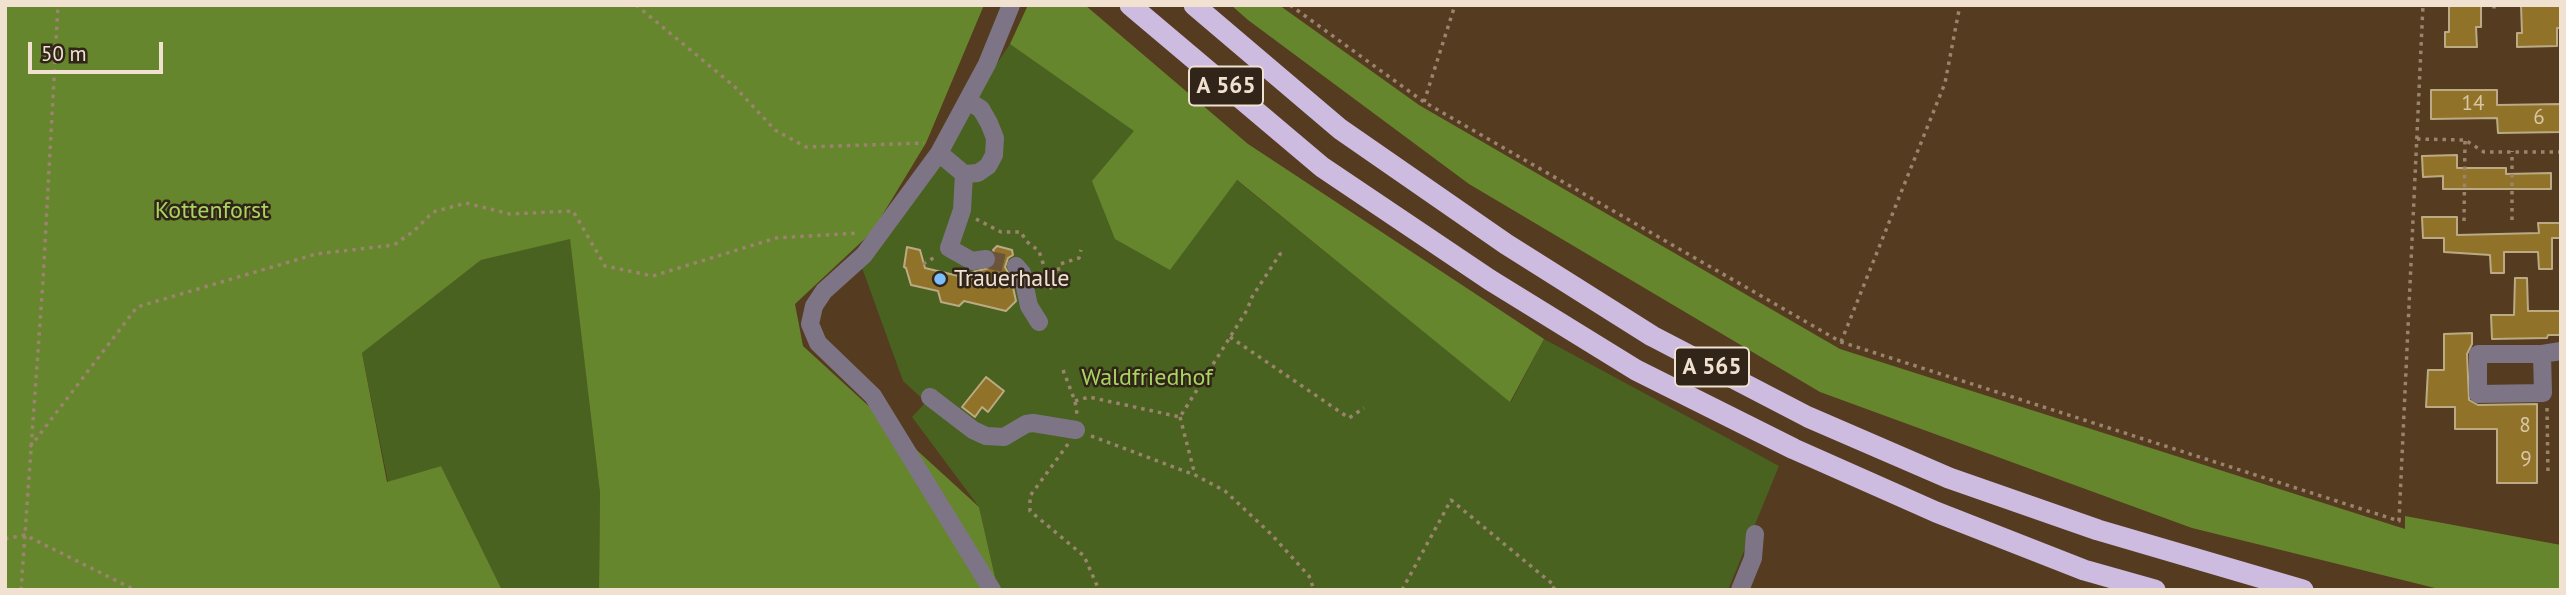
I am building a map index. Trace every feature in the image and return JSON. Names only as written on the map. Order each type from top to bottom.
[{"type":"highway","name":"A 565","points":[[1130,5],[1322,167],[1490,280],[1636,370],[1794,449],[1936,512],[2084,570],[2155,590]]},
{"type":"highway","name":"A 565","points":[[1194,5],[1340,129],[1506,244],[1652,336],[1808,417],[1949,478],[2098,530],[2303,590]]},
{"type":"street","points":[[992,590],[873,396],[818,344],[810,324],[814,306],[824,291],[863,255],[939,153],[987,64],[1011,5]]},
{"type":"street","points":[[939,153],[964,174],[978,173],[988,166],[994,155],[995,138],[981,109],[968,101]]},
{"type":"street","points":[[964,174],[962,210],[949,248],[972,261],[986,258]]},
{"type":"street","points":[[1016,266],[1022,273],[1029,306],[1039,323]]},
{"type":"street","points":[[2542,354],[2543,393],[2478,394],[2478,354],[2542,354],[2561,351]]},
{"type":"street","points":[[930,397],[973,430],[986,436],[1004,437],[1033,423],[1076,430]]},
{"type":"street","points":[[1740,590],[1753,558],[1755,534]]},
{"type":"path","points":[[21,590],[43,281],[58,5]]},
{"type":"path","points":[[636,5],[734,86],[775,130],[806,147],[926,143],[922,175]]},
{"type":"path","points":[[1290,5],[1424,102],[1840,342],[2399,521],[2423,5]]},
{"type":"path","points":[[1424,102],[1455,5]]},
{"type":"path","points":[[1840,342],[1945,83],[1960,5]]},
{"type":"path","points":[[2417,139],[2465,139],[2484,152],[2561,152]]},
{"type":"path","points":[[2464,220],[2465,139]]},
{"type":"path","points":[[2512,151],[2512,220]]},
{"type":"path","points":[[30,447],[137,307],[316,254],[394,245],[414,231],[433,212],[466,203],[510,214],[573,211],[605,266],[653,276],[776,238],[872,232],[886,224]]},
{"type":"path","points":[[962,210],[1001,232],[1021,232],[1026,241],[1039,251],[1051,288],[1061,280],[1058,267],[1060,264],[1079,258],[1081,250]]},
{"type":"path","points":[[1195,475],[1180,417],[1259,286],[1280,254],[1285,252]]},
{"type":"path","points":[[1230,337],[1349,418],[1364,408]]},
{"type":"path","points":[[1063,370],[1075,401],[1078,419],[1076,430],[1030,496],[1030,511],[1084,556],[1099,590]]},
{"type":"path","points":[[2543,393],[2547,400],[2548,474]]},
{"type":"path","points":[[1075,401],[1089,397],[1180,417]]},
{"type":"path","points":[[1076,430],[1195,475],[1225,491],[1271,534],[1309,576],[1314,590]]},
{"type":"path","points":[[1402,590],[1451,500],[1555,586],[1552,590]]},
{"type":"path","points":[[5,539],[25,535],[135,590]]},
{"type":"green space","name":"Kottenforst","points":[[5,5],[984,5],[926,143],[872,232],[795,304],[803,346],[979,507],[998,590],[599,590],[600,493],[570,239],[481,260],[362,353],[387,482],[441,466],[502,590],[5,590]]},
{"type":"green space","points":[[1028,5],[1085,5],[1248,144],[1544,339],[1510,402],[1237,180],[1170,270],[1115,239],[1092,181],[1134,131],[1010,44]]},
{"type":"green space","points":[[1231,5],[1279,5],[1419,105],[1840,349],[2405,529],[2405,516],[2561,545],[2561,590],[2443,590],[2192,528],[1820,392],[1469,184]]},
{"type":"green space","name":"Waldfriedhof","points":[[1026,10],[1511,402],[1544,339],[1779,466],[1728,590],[998,590],[979,507],[912,417],[926,402],[903,381],[861,265],[1010,44]]},
{"type":"green space","points":[[570,238],[600,493],[599,590],[502,590],[441,466],[388,482],[362,353],[481,260]]},
{"type":"building","points":[[2449,5],[2481,5],[2481,27],[2476,27],[2477,47],[2445,47],[2445,32],[2449,32]]},
{"type":"building","points":[[2521,5],[2560,5],[2561,28],[2557,28],[2557,46],[2517,47],[2517,33],[2522,33]]},
{"type":"building","points":[[2431,90],[2497,90],[2497,105],[2561,104],[2561,132],[2498,133],[2497,118],[2431,119]]},
{"type":"building","points":[[2457,155],[2457,168],[2506,168],[2506,174],[2551,173],[2551,189],[2443,189],[2443,176],[2423,177],[2422,156]]},
{"type":"building","points":[[2422,217],[2457,217],[2457,235],[2539,233],[2538,223],[2561,223],[2561,238],[2552,238],[2552,269],[2539,269],[2538,252],[2504,252],[2504,273],[2491,273],[2490,255],[2444,252],[2444,238],[2423,238]]},
{"type":"building","name":"Trauerhalle","points":[[997,246],[1012,250],[1013,255],[1008,258],[1005,267],[1011,278],[1016,301],[1006,311],[964,301],[959,306],[941,302],[938,291],[911,285],[904,267],[907,247],[920,250],[925,268],[967,278],[972,272],[994,267],[997,258],[993,250]]},
{"type":"building","points":[[2515,278],[2527,278],[2528,311],[2561,311],[2561,335],[2548,335],[2547,338],[2492,339],[2491,315],[2514,315]]},
{"type":"building","points":[[2472,333],[2472,344],[2467,354],[2469,400],[2478,405],[2537,404],[2537,483],[2497,483],[2497,429],[2455,429],[2455,407],[2426,407],[2428,370],[2444,370],[2444,334]]},
{"type":"building","points":[[986,377],[1004,391],[988,412],[982,407],[975,417],[962,407]]},
{"type":"tunnel","points":[[986,259],[1016,266]]},
{"type":"place","name":"Trauerhalle","points":[[940,279]]}]
